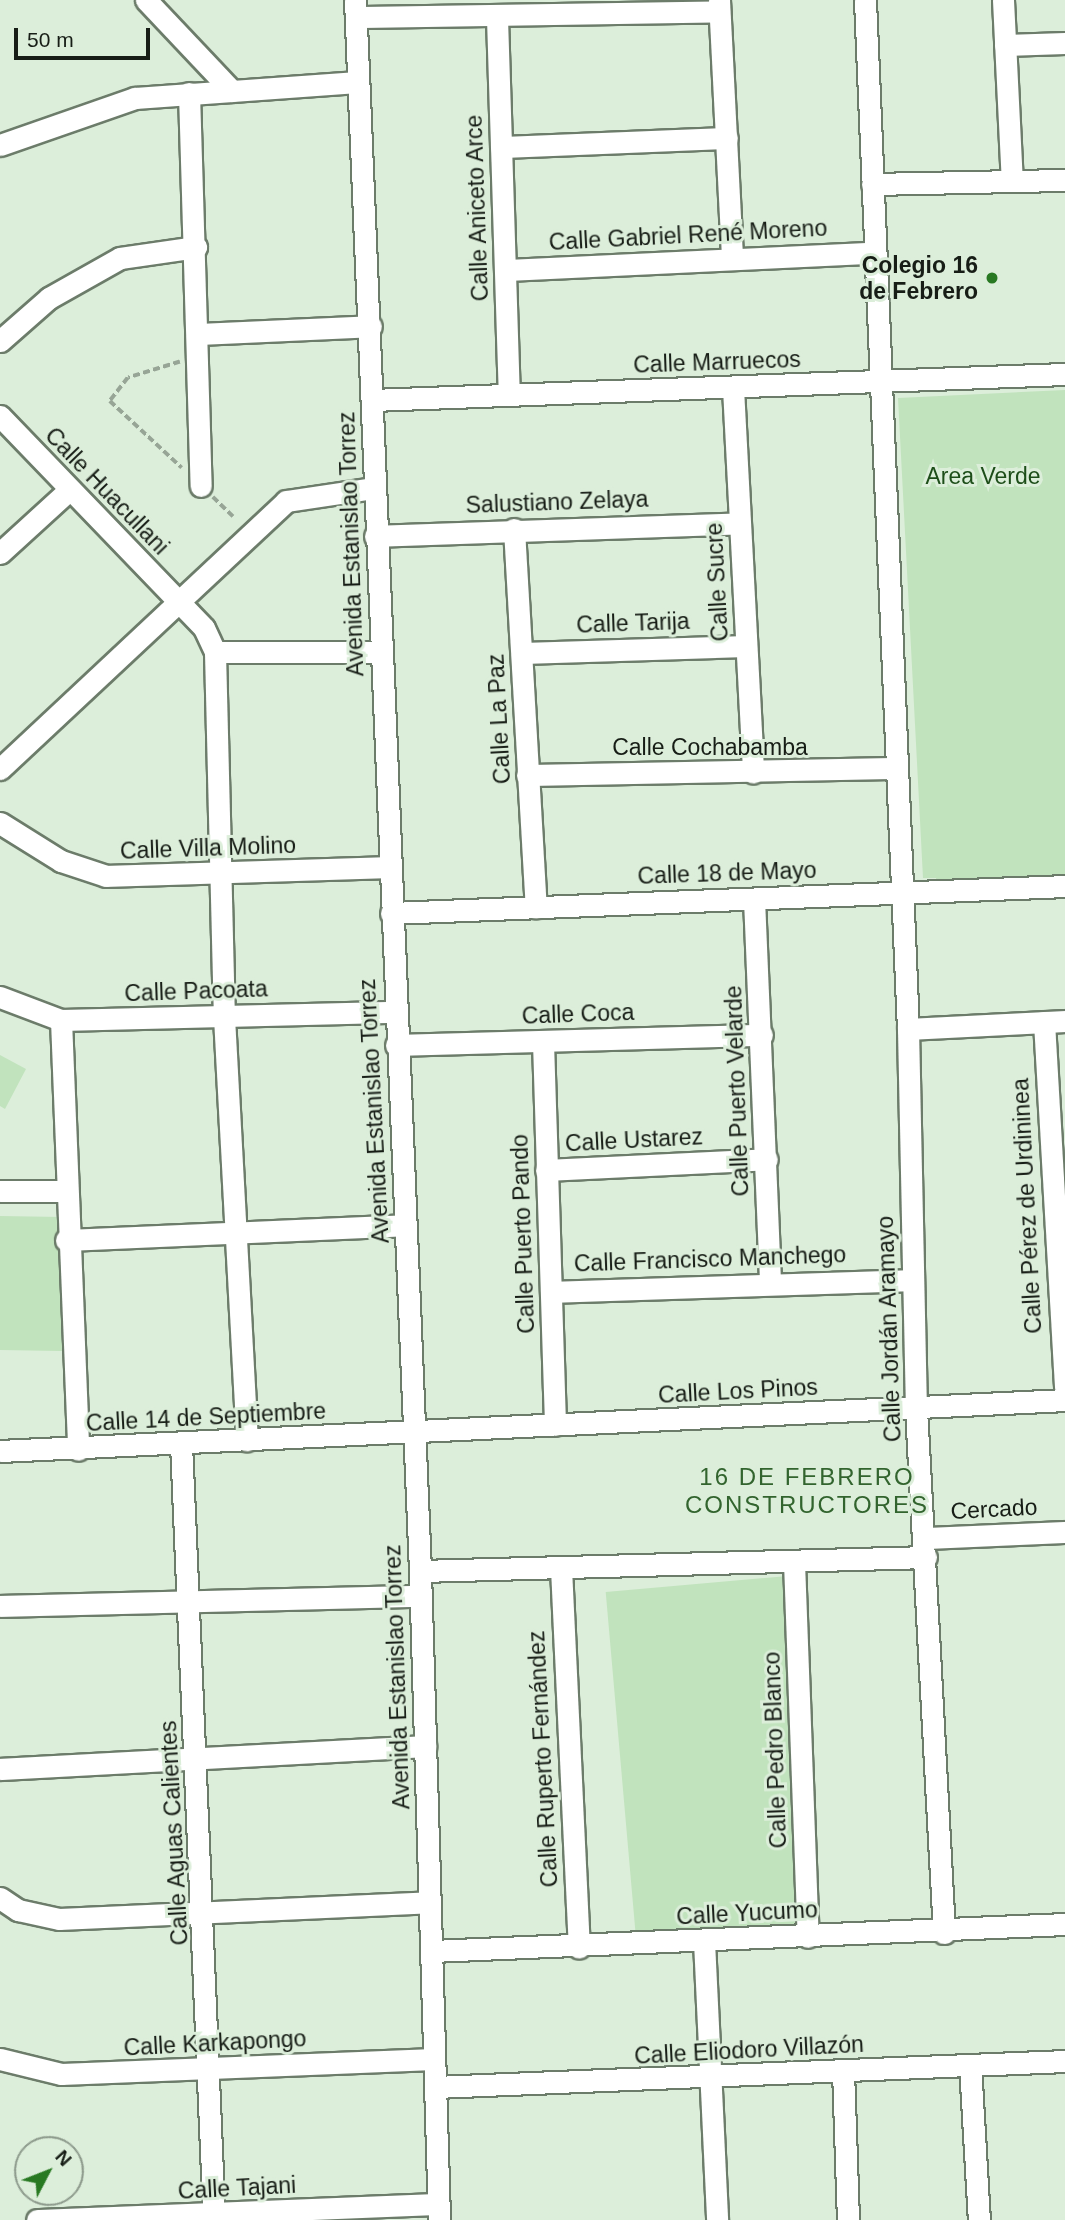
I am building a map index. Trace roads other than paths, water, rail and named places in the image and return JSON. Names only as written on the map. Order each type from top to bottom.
[{"type":"street","points":[[146,0],[233,91]]},
{"type":"street","name":"Calle Jordán Aramayo","points":[[865,0],[877,381],[908,1029],[916,1409],[926,1548],[944,1933]]},
{"type":"street","points":[[1003,0],[1012,181]]},
{"type":"street","points":[[355,8],[497,18],[719,6],[732,258]]},
{"type":"street","name":"Avenida Estanislao Torrez","points":[[355,8],[371,326],[380,652],[420,1571],[439,2212]]},
{"type":"street","name":"Calle Aniceto Arce","points":[[497,18],[509,396]]},
{"type":"street","points":[[1005,45],[1065,43]]},
{"type":"street","points":[[0,145],[135,97],[357,82]]},
{"type":"street","points":[[189,93],[196,247],[201,486]]},
{"type":"street","points":[[501,147],[727,138]]},
{"type":"street","points":[[872,184],[1065,180]]},
{"type":"street","points":[[0,341],[49,298],[120,258],[196,247]]},
{"type":"street","name":"Calle Gabriel René Moreno","points":[[507,270],[872,253]]},
{"type":"street","points":[[198,334],[371,326]]},
{"type":"street","name":"Calle Marruecos","points":[[372,400],[1065,374]]},
{"type":"street","name":"Calle Sucre","points":[[733,388],[753,772]]},
{"type":"street","name":"Calle Huacullani","points":[[0,416],[68,491],[204,628],[215,652]]},
{"type":"street","points":[[0,769],[286,500],[374,488]]},
{"type":"street","points":[[0,553],[68,491]]},
{"type":"street","name":"Salustiano Zelaya","points":[[376,536],[740,523]]},
{"type":"street","name":"Calle La Paz","points":[[514,529],[536,907]]},
{"type":"street","name":"Calle Tarija","points":[[522,653],[746,646]]},
{"type":"street","points":[[247,1440],[224,1017],[223,875],[215,652],[380,652]]},
{"type":"street","name":"Calle Cochabamba","points":[[527,775],[894,768]]},
{"type":"street","name":"Calle Villa Molino","points":[[0,823],[61,861],[106,876],[223,875],[389,867]]},
{"type":"street","name":"Calle 18 de Mayo","points":[[391,913],[1065,886]]},
{"type":"street","name":"Calle Puerto Velarde","points":[[754,899],[771,1281]]},
{"type":"street","name":"Calle Pacoata","points":[[0,997],[61,1020],[397,1012]]},
{"type":"street","points":[[61,1020],[64,1191],[78,1450]]},
{"type":"street","points":[[908,1029],[1054,1022]]},
{"type":"street","name":"Calle Pérez de Urdininea","points":[[1054,1022],[1065,1387]]},
{"type":"street","name":"Calle Coca","points":[[396,1045],[762,1035]]},
{"type":"street","name":"Calle Puerto Pando","points":[[543,1042],[555,1425]]},
{"type":"street","name":"Calle Ustarez","points":[[546,1170],[767,1159]]},
{"type":"street","points":[[0,1191],[64,1191]]},
{"type":"street","points":[[66,1240],[406,1225]]},
{"type":"street","name":"Calle Francisco Manchego","points":[[551,1292],[771,1281],[913,1280]]},
{"type":"street","name":"Calle Los Pinos","points":[[414,1432],[1065,1401]]},
{"type":"street","name":"Calle 14 de Septiembre","points":[[0,1451],[78,1450],[414,1432]]},
{"type":"street","name":"Calle Aguas Calientes","points":[[181,1443],[198,1761],[214,2218]]},
{"type":"street","name":"Cercado","points":[[420,1571],[794,1562],[1065,1532]]},
{"type":"street","name":"Calle Pedro Blanco","points":[[794,1562],[808,1937]]},
{"type":"street","name":"Calle Ruperto Fernández","points":[[561,1568],[579,1948]]},
{"type":"street","points":[[0,1606],[188,1604],[420,1596]]},
{"type":"street","points":[[0,1769],[198,1761],[425,1746]]},
{"type":"street","points":[[0,1898],[60,1919],[204,1917],[430,1902]]},
{"type":"street","name":"Calle Yucumo","points":[[432,1951],[579,1948],[944,1933],[1065,1924]]},
{"type":"street","points":[[704,1941],[717,2220]]},
{"type":"street","name":"Calle Karkapongo","points":[[0,2059],[61,2074],[434,2059]]},
{"type":"street","name":"Calle Eliodoro Villazón","points":[[435,2087],[710,2080],[843,2070],[1065,2061]]},
{"type":"street","points":[[970,2065],[979,2220]]},
{"type":"street","points":[[843,2070],[848,2220]]},
{"type":"street","name":"Calle Tajani","points":[[37,2220],[439,2212]]},
{"type":"place","name":"Colegio 16 de Febrero","points":[[992,278]]},
{"type":"district","name":"16 DE FEBRERO CONSTRUCTORES","points":[[807,1491]]},
{"type":"park label","name":"Area Verde","points":[[983,476]]}]
